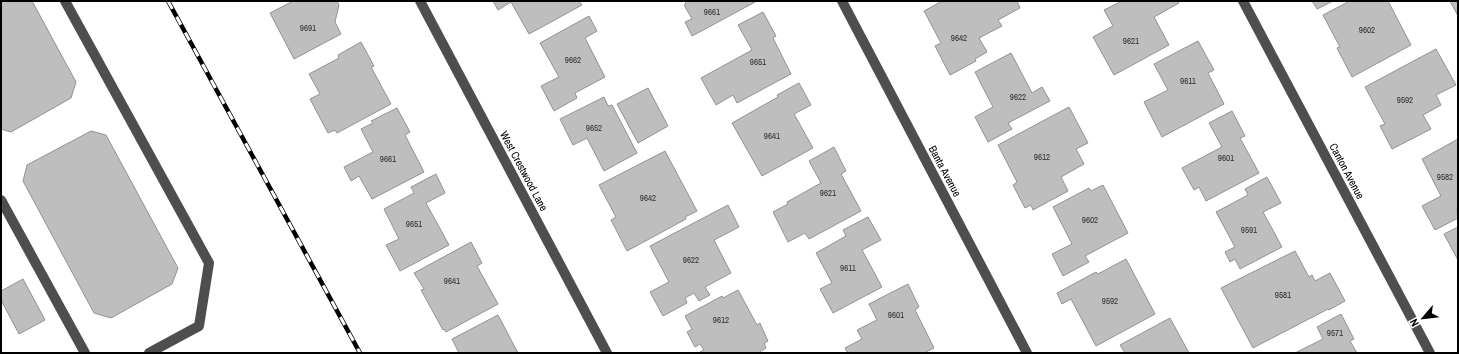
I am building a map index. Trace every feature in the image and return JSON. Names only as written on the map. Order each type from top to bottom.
[{"type":"street","points":[[65,1],[210,263],[199,326],[161,350],[148,353]]},
{"type":"street","name":"West Crestwood Lane","points":[[420,1],[607,353]]},
{"type":"street","name":"Banta Avenue","points":[[842,1],[1027,353]]},
{"type":"street","name":"Canton Avenue","points":[[1243,1],[1430,353]]},
{"type":"street","points":[[1,200],[85,353]]},
{"type":"building","points":[[1,1],[32,1],[76,82],[71,98],[11,132],[1,129]]},
{"type":"building","points":[[293,1],[337,1],[339,5],[335,22],[341,34],[294,59],[270,13]]},
{"type":"building","points":[[493,1],[579,1],[582,5],[529,34],[511,2],[498,10]]},
{"type":"building","points":[[685,1],[757,1],[692,36],[685,22],[692,19],[684,5],[686,4]]},
{"type":"building","points":[[942,1],[1017,1],[1020,8],[998,20],[1002,26],[979,38],[987,52],[975,59],[976,61],[950,75],[935,46],[941,43],[924,11]]},
{"type":"building","points":[[1122,1],[1178,1],[1179,3],[1154,17],[1169,45],[1114,75],[1093,37],[1113,26],[1104,10]]},
{"type":"building","points":[[1312,1],[1333,1],[1317,9]]},
{"type":"building","points":[[1350,1],[1388,1],[1411,45],[1352,77],[1337,48],[1340,47],[1323,15]]},
{"type":"building","points":[[1450,1],[1458,1],[1458,16]]},
{"type":"building","points":[[763,12],[776,36],[773,38],[791,74],[737,103],[733,95],[716,105],[701,78],[752,50],[738,25]]},
{"type":"building","points":[[589,16],[597,31],[585,38],[605,77],[575,93],[577,98],[554,111],[541,86],[559,77],[540,43]]},
{"type":"building","points":[[1198,41],[1214,70],[1208,73],[1224,104],[1162,137],[1144,102],[1168,90],[1154,64]]},
{"type":"building","points":[[361,42],[374,66],[371,67],[391,104],[337,133],[335,130],[328,133],[310,99],[320,94],[309,74],[339,58],[338,55]]},
{"type":"building","points":[[1436,49],[1456,85],[1436,95],[1441,105],[1423,115],[1431,129],[1392,149],[1380,126],[1385,124],[1365,87]]},
{"type":"building","points":[[1011,53],[1032,93],[1042,87],[1050,101],[1008,123],[1012,129],[988,142],[975,117],[993,107],[975,72]]},
{"type":"building","points":[[799,83],[811,105],[794,114],[813,148],[762,176],[732,123],[778,97],[777,95]]},
{"type":"building","points":[[648,88],[668,126],[638,143],[617,104]]},
{"type":"building","points":[[604,97],[608,106],[612,105],[637,153],[604,171],[587,138],[573,145],[560,119]]},
{"type":"building","points":[[1069,107],[1088,143],[1076,149],[1084,164],[1061,177],[1068,191],[1033,210],[1031,205],[1025,208],[1013,185],[1017,182],[998,145]]},
{"type":"building","points":[[397,108],[410,132],[405,135],[424,172],[372,199],[359,176],[351,181],[344,167],[373,152],[361,129],[373,123],[371,121]]},
{"type":"building","points":[[1232,111],[1245,136],[1240,138],[1259,173],[1206,201],[1199,187],[1194,190],[1182,168],[1222,147],[1209,123]]},
{"type":"building","points":[[91,131],[106,135],[178,268],[172,284],[111,318],[94,313],[23,181],[27,165]]},
{"type":"building","points":[[1458,139],[1458,218],[1435,230],[1422,206],[1441,196],[1422,159]]},
{"type":"building","points":[[834,147],[846,171],[841,174],[861,211],[809,239],[805,233],[788,242],[773,212],[788,204],[787,202],[821,183],[809,161]]},
{"type":"building","points":[[665,151],[697,211],[685,217],[686,219],[627,251],[611,220],[616,217],[599,185]]},
{"type":"building","points":[[436,174],[445,193],[426,203],[449,245],[400,271],[386,245],[399,239],[384,209],[414,193],[411,187]]},
{"type":"building","points":[[1267,177],[1281,203],[1263,212],[1282,247],[1240,269],[1235,259],[1230,262],[1225,252],[1235,247],[1216,212],[1248,195],[1245,189]]},
{"type":"building","points":[[1103,185],[1128,233],[1085,256],[1089,262],[1063,276],[1052,254],[1072,244],[1053,207],[1089,188],[1091,191]]},
{"type":"building","points":[[728,205],[739,227],[714,240],[731,273],[705,287],[710,295],[699,301],[694,293],[685,298],[687,303],[663,316],[650,292],[669,282],[650,246]]},
{"type":"building","points":[[868,217],[881,240],[862,250],[882,287],[833,313],[820,289],[832,283],[816,253],[846,236],[843,230]]},
{"type":"building","points":[[1458,227],[1458,260],[1444,234]]},
{"type":"building","points":[[471,242],[482,263],[477,266],[498,304],[446,332],[444,329],[443,330],[421,290],[424,289],[414,273]]},
{"type":"building","points":[[1295,251],[1309,277],[1312,275],[1315,281],[1330,273],[1345,301],[1253,348],[1221,288]]},
{"type":"building","points":[[1126,259],[1155,314],[1096,346],[1071,299],[1062,304],[1057,293],[1096,272],[1098,274]]},
{"type":"building","points":[[23,279],[45,320],[19,334],[1,300],[1,291]]},
{"type":"building","points":[[908,284],[919,307],[915,310],[934,348],[924,353],[848,353],[845,348],[862,339],[857,330],[877,320],[869,304]]},
{"type":"building","points":[[738,290],[757,325],[760,323],[768,341],[764,343],[766,348],[758,353],[698,353],[704,350],[700,344],[695,347],[687,332],[692,329],[685,316],[722,296],[723,298]]},
{"type":"building","points":[[1341,314],[1354,339],[1350,341],[1357,353],[1295,353],[1323,339],[1317,327]]},
{"type":"building","points":[[498,315],[518,353],[459,353],[452,339]]},
{"type":"building","points":[[1170,318],[1189,353],[1125,353],[1120,345]]},
{"type":"railway","points":[[168,1],[360,353]]}]
